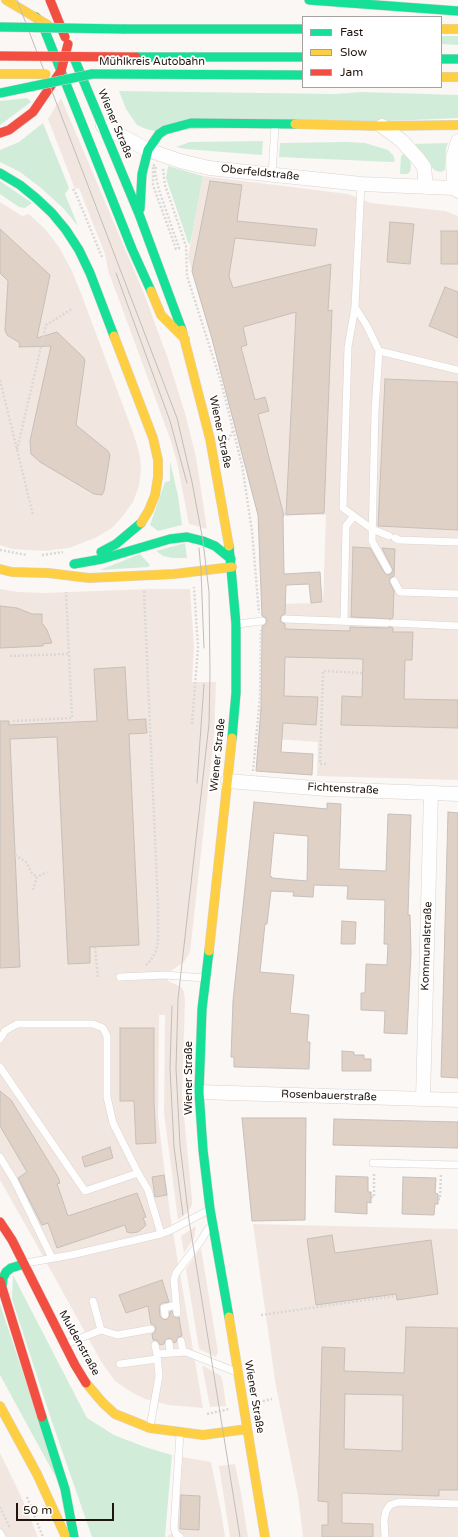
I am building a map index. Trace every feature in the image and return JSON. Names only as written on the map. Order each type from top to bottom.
[{"type":"main road","points":[[0,133],[9,130],[33,112],[46,94],[61,71],[67,40],[36,17],[6,0]]},
{"type":"main road","name":"Wiener Straße","points":[[50,0],[139,214],[185,339],[210,439],[232,563],[236,624],[236,693],[228,782],[202,1009],[199,1092],[203,1150],[210,1209],[265,1537]]},
{"type":"main road","points":[[309,0],[458,11]]},
{"type":"main road","points":[[36,17],[44,26],[132,249],[160,315],[185,339]]},
{"type":"main road","points":[[0,27],[302,29]]},
{"type":"main road","points":[[442,29],[458,29]]},
{"type":"main road","name":"Mühlkreis Autobahn","points":[[0,56],[302,57]]},
{"type":"main road","points":[[442,59],[458,59]]},
{"type":"main road","name":"Mühlkreis Autobahn","points":[[0,74],[302,75]]},
{"type":"main road","points":[[0,93],[92,74]]},
{"type":"main road","points":[[442,77],[458,77]]},
{"type":"main road","points":[[139,214],[142,174],[148,150],[159,134],[176,126],[191,123],[382,126],[458,125]]},
{"type":"main road","points":[[0,173],[31,193],[52,213],[66,230],[79,250],[90,273],[154,438],[158,460],[158,477],[155,495],[149,510],[141,523],[116,544],[74,564],[48,573]]},
{"type":"main road","points":[[141,523],[140,530],[148,556]]},
{"type":"main road","points":[[74,564],[102,559],[170,539],[187,537],[215,546],[232,563]]},
{"type":"main road","points":[[0,569],[12,572],[48,573],[89,578],[174,574],[232,563]]},
{"type":"main road","points":[[158,565],[174,574]]},
{"type":"main road","name":"Muldenstraße","points":[[0,1222],[12,1240],[75,1365],[89,1388],[115,1414],[150,1428],[180,1433],[203,1435],[247,1429]]},
{"type":"main road","points":[[24,1264],[11,1268],[6,1272],[1,1283],[65,1489],[74,1537]]},
{"type":"main road","points":[[0,1406],[37,1474],[65,1537]]},
{"type":"street","name":"Oberfeldstraße","points":[[103,126],[148,150],[180,161],[209,168],[361,184],[456,189],[453,158],[458,140]]},
{"type":"street","points":[[382,126],[402,141],[419,160],[424,168],[426,187]]},
{"type":"street","name":"Fichtenstraße","points":[[228,782],[326,789],[458,794]]},
{"type":"street","name":"Kommunalstraße","points":[[423,1099],[431,793]]},
{"type":"street","name":"Rosenbauerstraße","points":[[199,1092],[458,1100]]},
{"type":"lane","points":[[270,174],[275,124]]},
{"type":"lane","points":[[361,184],[355,307],[348,347],[343,508],[372,529],[399,540],[458,542]]},
{"type":"lane","points":[[355,307],[367,326],[379,351],[375,411],[378,454],[372,541],[388,570]]},
{"type":"lane","points":[[379,351],[458,370]]},
{"type":"lane","points":[[375,411],[383,412]]},
{"type":"lane","points":[[344,621],[346,526],[354,516]]},
{"type":"lane","points":[[394,581],[400,592],[458,594]]},
{"type":"lane","points":[[285,619],[458,626]]},
{"type":"lane","points":[[236,624],[262,621]]},
{"type":"lane","points":[[120,977],[165,975],[206,978]]},
{"type":"lane","points":[[0,1039],[5,1031],[17,1024],[93,1024],[103,1028],[107,1036],[107,1097],[113,1123],[148,1190],[161,1234]]},
{"type":"lane","points":[[0,1067],[86,1191],[138,1173]]},
{"type":"lane","points":[[0,1157],[14,1180],[52,1258]]},
{"type":"lane","points":[[373,1163],[458,1165]]},
{"type":"lane","points":[[24,1264],[161,1234],[210,1209]]},
{"type":"lane","points":[[177,1313],[174,1280],[176,1273],[200,1242],[212,1222]]},
{"type":"lane","points":[[93,1301],[101,1330]]},
{"type":"lane","points":[[162,1311],[176,1305]]},
{"type":"lane","points":[[64,1344],[101,1330],[117,1335],[151,1329]]},
{"type":"lane","points":[[181,1342],[184,1352]]},
{"type":"lane","points":[[169,1343],[170,1352]]},
{"type":"lane","points":[[150,1428],[159,1376],[155,1345]]},
{"type":"lane","points":[[120,1364],[157,1357],[170,1352],[184,1352],[238,1372]]},
{"type":"lane","points":[[180,1433],[174,1528],[176,1534],[180,1537]]},
{"type":"lane","points":[[385,1537],[384,1520],[386,1511],[390,1505],[399,1502],[458,1504]]},
{"type":"lane","points":[[0,1533],[2,1537]]},
{"type":"path","points":[[163,167],[165,185],[186,246],[188,276]]},
{"type":"path","points":[[73,189],[102,255]]},
{"type":"path","points":[[163,208],[179,248],[176,249],[163,208]]},
{"type":"path","points":[[17,450],[46,325],[72,309]]},
{"type":"path","points":[[0,380],[33,515]]},
{"type":"path","points":[[0,550],[31,555]]},
{"type":"path","points":[[37,556],[63,552]]},
{"type":"path","points":[[192,724],[198,647],[194,584]]},
{"type":"path","points":[[133,976],[151,960],[156,951],[158,942],[151,726],[143,586]]},
{"type":"path","points":[[13,721],[72,718],[66,590]]},
{"type":"path","points":[[10,656],[69,654]]},
{"type":"path","points":[[326,764],[320,764],[323,671],[362,673]]},
{"type":"path","points":[[15,855],[26,862],[32,873],[37,877]]},
{"type":"path","points":[[33,890],[37,877],[47,872]]},
{"type":"path","points":[[95,947],[98,978]]},
{"type":"path","points":[[371,1197],[374,1197],[373,1163]]},
{"type":"path","points":[[438,1199],[440,1199],[441,1164]]},
{"type":"path","points":[[261,1315],[395,1296]]},
{"type":"path","points":[[25,1493],[43,1537]]},
{"type":"path","points":[[0,1507],[13,1535]]},
{"type":"shaded area","points":[[61,98],[145,296],[168,359],[185,413],[196,457],[207,529],[189,524],[177,462],[171,441],[108,270],[105,254],[79,188],[75,189],[48,119]]},
{"type":"shaded area","points":[[203,176],[348,194],[371,203],[445,211],[458,216],[458,780],[317,776],[318,742],[260,738],[265,604],[323,603],[326,515],[258,515],[212,339],[188,257]]},
{"type":"shaded area","points":[[0,202],[22,216],[29,214],[46,230],[59,247],[72,271],[82,296],[134,435],[140,456],[141,470],[139,486],[133,502],[123,516],[112,528],[95,538],[69,548],[45,551],[12,549],[0,545]]},
{"type":"shaded area","points":[[0,589],[19,592],[45,593],[190,589],[194,646],[192,682],[216,682],[214,736],[190,952],[184,962],[169,972],[168,981],[181,987],[184,992],[185,1000],[182,1095],[192,1205],[188,1212],[178,1220],[164,1113],[165,1015],[159,1015],[158,1117],[171,1221],[203,1408],[169,1405],[145,1399],[131,1392],[115,1381],[102,1363],[0,1180]]},
{"type":"shaded area","points":[[253,1224],[458,1229],[458,1537],[303,1537],[298,1496],[275,1381]]},
{"type":"shaded area","points":[[196,1226],[194,1238],[184,1253],[181,1236]]},
{"type":"shaded area","points":[[201,1248],[218,1352],[216,1357],[199,1349],[186,1269]]},
{"type":"shaded area","points":[[202,1365],[221,1376],[226,1406],[210,1407]]},
{"type":"shaded area","points":[[0,1453],[20,1494],[38,1537],[0,1537]]},
{"type":"shaded area","points":[[182,1457],[211,1462],[225,1537],[167,1537],[177,1529]]},
{"type":"shaded area","points":[[235,1464],[248,1537],[230,1537],[219,1466]]},
{"type":"green space","points":[[442,36],[458,36],[458,45],[442,44]]},
{"type":"green space","points":[[119,91],[335,94],[362,92],[458,95],[458,118],[155,131],[137,125],[126,109]]},
{"type":"green space","points":[[27,98],[31,102],[0,125],[0,101]]},
{"type":"green space","points":[[43,123],[69,188],[65,194],[78,226],[63,208],[41,188],[20,172],[0,162],[0,150],[19,142]]},
{"type":"green space","points":[[263,141],[262,155],[176,147],[190,142]]},
{"type":"green space","points":[[280,143],[365,143],[388,150],[393,155],[395,161],[279,157]]},
{"type":"green space","points":[[448,143],[446,148],[445,170],[441,172],[436,171],[431,167],[413,144]]},
{"type":"green space","points":[[404,154],[410,160],[410,172],[407,174],[400,174],[401,156]]},
{"type":"green space","points":[[168,166],[203,176],[189,245],[166,178]]},
{"type":"green space","points":[[0,181],[32,203],[25,208],[19,207],[0,194]]},
{"type":"green space","points":[[170,461],[178,496],[182,525],[158,531],[150,525],[165,482],[170,481]]},
{"type":"green space","points":[[185,543],[187,558],[163,556],[156,551]]},
{"type":"green space","points":[[140,554],[150,565],[148,567],[100,570]]},
{"type":"green space","points":[[13,1275],[87,1418],[114,1435],[145,1447],[172,1455],[165,1537],[92,1537],[49,1413],[12,1299]]},
{"type":"green space","points":[[0,1304],[60,1485],[0,1375]]},
{"type":"building","points":[[210,181],[242,185],[237,221],[317,229],[315,246],[235,238],[229,276],[233,288],[331,264],[328,311],[332,310],[324,513],[286,515],[296,312],[243,327],[247,345],[241,347],[255,400],[265,397],[269,411],[258,414],[284,516],[284,574],[320,572],[322,602],[311,603],[309,584],[286,585],[285,614],[281,616],[280,621],[285,624],[285,629],[350,631],[350,627],[390,627],[393,628],[393,632],[413,632],[412,660],[405,660],[404,699],[458,700],[458,728],[341,725],[342,696],[362,697],[363,659],[285,657],[284,696],[318,697],[316,725],[283,723],[281,752],[313,754],[312,775],[256,771],[261,708],[262,626],[265,625],[267,621],[266,618],[262,616],[258,515],[212,339],[192,271]]},
{"type":"building","points":[[390,222],[414,224],[410,264],[387,262]]},
{"type":"building","points":[[0,229],[50,275],[37,338],[57,332],[85,360],[76,425],[108,451],[110,455],[102,495],[94,494],[40,462],[31,454],[30,441],[51,346],[19,347],[20,343],[7,335],[5,330],[8,281],[0,273]]},
{"type":"building","points":[[441,231],[458,231],[458,264],[441,264]]},
{"type":"building","points":[[445,287],[458,292],[458,338],[429,326]]},
{"type":"building","points":[[385,379],[458,382],[458,530],[378,526]]},
{"type":"building","points":[[353,547],[370,548],[384,572],[388,575],[391,574],[393,570],[382,548],[395,549],[394,576],[390,578],[389,581],[394,591],[393,618],[351,617]]},
{"type":"building","points":[[0,606],[17,608],[32,614],[42,614],[42,623],[47,630],[52,643],[43,644],[43,646],[0,648]]},
{"type":"building","points":[[125,667],[128,720],[146,719],[147,733],[129,734],[139,945],[90,947],[90,963],[68,964],[57,737],[10,739],[20,967],[0,968],[0,721],[9,721],[9,725],[97,721],[94,669]]},
{"type":"building","points":[[254,802],[327,809],[327,803],[341,804],[339,869],[386,871],[388,814],[411,815],[408,915],[410,915],[411,953],[407,1034],[384,1033],[385,1011],[361,1010],[361,993],[365,993],[366,964],[387,965],[388,944],[384,944],[385,900],[347,899],[348,886],[314,885],[313,897],[293,896],[294,892],[271,891],[267,924],[265,924],[260,972],[294,975],[290,1013],[309,1015],[307,1042],[310,1042],[309,1069],[234,1067],[234,1057],[231,1057],[233,1001]],"holes":[[[274,833],[308,836],[307,881],[272,878],[270,876]]]},
{"type":"building","points":[[448,812],[458,813],[458,1078],[441,1077]]},
{"type":"building","points":[[342,921],[356,922],[355,944],[341,944]]},
{"type":"building","points":[[120,1028],[154,1028],[154,1101],[156,1143],[136,1144],[134,1101],[120,1101]]},
{"type":"building","points":[[342,1051],[354,1052],[354,1055],[364,1055],[364,1059],[371,1059],[371,1071],[342,1071]]},
{"type":"building","points":[[0,1091],[11,1100],[58,1177],[60,1183],[57,1184],[68,1216],[137,1193],[146,1217],[143,1218],[146,1225],[138,1232],[131,1233],[127,1232],[125,1225],[57,1248],[48,1223],[42,1225],[18,1178],[27,1172],[0,1126]]},
{"type":"building","points":[[242,1118],[306,1118],[305,1220],[252,1221]]},
{"type":"building","points":[[334,1119],[458,1122],[458,1148],[333,1145]]},
{"type":"building","points":[[110,1147],[113,1158],[85,1167],[82,1157]]},
{"type":"building","points":[[164,1175],[167,1195],[155,1197],[152,1177]]},
{"type":"building","points":[[336,1176],[368,1177],[368,1192],[371,1192],[371,1203],[367,1202],[367,1214],[335,1212]]},
{"type":"building","points":[[403,1177],[436,1178],[435,1193],[438,1194],[438,1204],[435,1204],[434,1215],[402,1214]]},
{"type":"building","points":[[332,1235],[335,1253],[431,1240],[438,1294],[397,1300],[396,1294],[316,1305],[307,1239]]},
{"type":"building","points":[[162,1280],[169,1302],[162,1303],[159,1306],[160,1316],[166,1320],[172,1311],[175,1317],[179,1317],[182,1336],[178,1337],[174,1343],[168,1338],[164,1344],[160,1345],[157,1340],[153,1340],[152,1334],[156,1329],[155,1326],[151,1324],[148,1306],[126,1313],[119,1295]]},
{"type":"building","points":[[406,1327],[458,1328],[458,1490],[439,1490],[439,1496],[342,1493],[342,1523],[373,1524],[373,1537],[322,1537],[322,1525],[328,1525],[328,1502],[318,1501],[322,1347],[345,1348],[344,1371],[404,1373]],"holes":[[[345,1394],[403,1395],[402,1451],[344,1449]]]},
{"type":"building","points":[[181,1495],[200,1496],[199,1530],[180,1529]]},
{"type":"tram line","points":[[17,0],[177,418],[192,482],[203,541],[209,592],[209,724],[178,999],[176,1068],[180,1145],[189,1220],[240,1537]]},
{"type":"tram line","points":[[116,273],[170,421],[187,483]]},
{"type":"tram line","points":[[199,548],[204,648]]},
{"type":"tram line","points":[[197,783],[204,684]]},
{"type":"tram line","points":[[172,1006],[170,1068],[174,1147],[183,1215]]},
{"type":"traffic: fast","points":[[309,0],[458,11]]},
{"type":"traffic: fast","points":[[36,17],[43,26],[132,249],[151,291]]},
{"type":"traffic: fast","points":[[0,27],[124,29]]},
{"type":"traffic: fast","points":[[124,29],[302,29]]},
{"type":"traffic: fast","points":[[136,57],[302,57]]},
{"type":"traffic: fast","points":[[74,58],[139,214],[182,330]]},
{"type":"traffic: fast","points":[[442,59],[458,59]]},
{"type":"traffic: fast","points":[[92,74],[302,75]]},
{"type":"traffic: fast","points":[[0,93],[92,74]]},
{"type":"traffic: fast","points":[[140,209],[142,174],[148,150],[159,134],[165,130],[191,123],[295,124]]},
{"type":"traffic: fast","points":[[0,173],[20,185],[36,198],[52,213],[66,230],[79,250],[90,273],[114,336]]},
{"type":"traffic: fast","points":[[101,552],[116,544],[141,523]]},
{"type":"traffic: fast","points":[[74,564],[102,559],[170,539],[187,537],[215,546],[231,559]]},
{"type":"traffic: fast","points":[[229,546],[236,624],[236,693],[232,738]]},
{"type":"traffic: fast","points":[[209,951],[202,1009],[199,1092],[203,1150],[210,1209],[229,1317]]},
{"type":"traffic: fast","points":[[2,1286],[3,1278],[6,1272],[11,1268],[24,1264]]},
{"type":"traffic: fast","points":[[42,1417],[65,1489],[74,1537]]},
{"type":"traffic: slow","points":[[6,0],[48,25]]},
{"type":"traffic: slow","points":[[442,29],[458,29]]},
{"type":"traffic: slow","points":[[0,74],[46,74]]},
{"type":"traffic: slow","points":[[442,77],[458,77]]},
{"type":"traffic: slow","points":[[295,124],[382,126],[458,125]]},
{"type":"traffic: slow","points":[[151,291],[161,315],[185,339]]},
{"type":"traffic: slow","points":[[182,330],[210,439],[229,546]]},
{"type":"traffic: slow","points":[[114,336],[153,438],[158,460],[158,477],[155,495],[149,510],[141,523]]},
{"type":"traffic: slow","points":[[0,569],[12,572],[48,573],[89,578],[174,574],[232,567]]},
{"type":"traffic: slow","points":[[209,951],[232,738]]},
{"type":"traffic: slow","points":[[229,1317],[265,1537]]},
{"type":"traffic: slow","points":[[86,1383],[103,1403],[115,1414],[150,1428],[203,1435],[247,1429]]},
{"type":"traffic: slow","points":[[0,1406],[37,1474],[65,1535]]},
{"type":"traffic: jam","points":[[50,0],[65,37]]},
{"type":"traffic: jam","points":[[0,133],[9,130],[33,112],[61,71],[68,44]]},
{"type":"traffic: jam","points":[[0,56],[136,57]]},
{"type":"traffic: jam","points":[[0,1222],[12,1240],[75,1365],[86,1383]]},
{"type":"traffic: jam","points":[[0,1281],[42,1417]]}]
